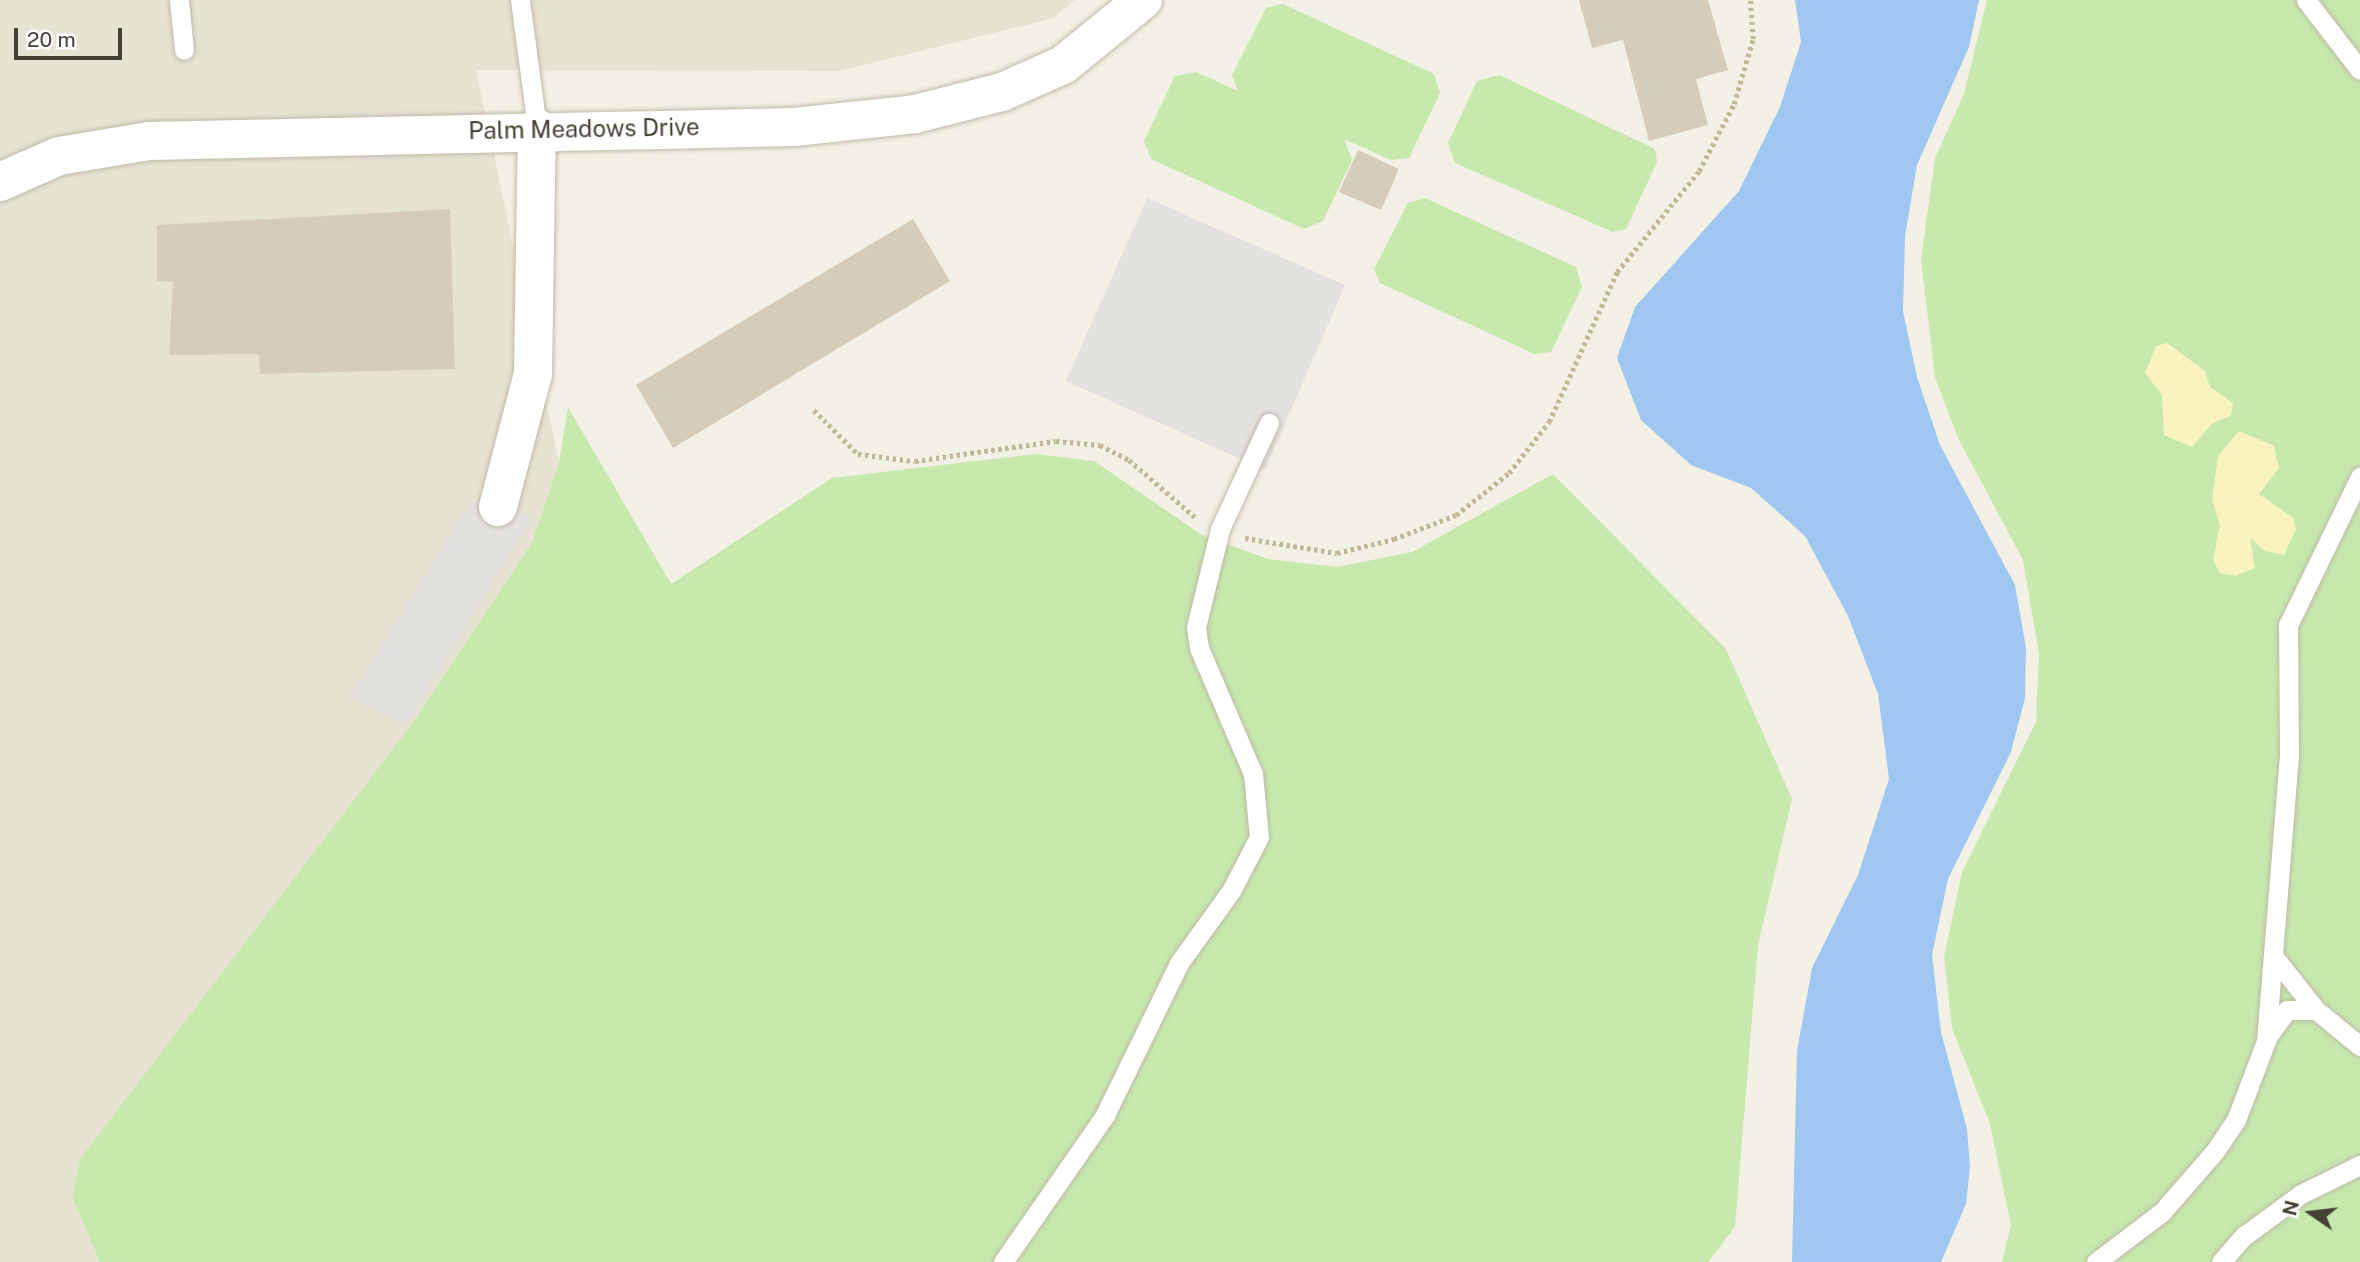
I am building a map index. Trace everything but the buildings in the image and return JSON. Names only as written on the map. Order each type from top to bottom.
[{"type":"street","name":"Palm Meadows Drive","points":[[0,182],[59,156],[149,141],[537,128],[794,127],[915,114],[1002,92],[1063,65],[1143,0]]},
{"type":"street","points":[[498,507],[533,374],[537,128]]},
{"type":"lane","points":[[178,0],[184,50]]},
{"type":"lane","points":[[520,0],[537,128]]},
{"type":"lane","points":[[2306,0],[2360,70]]},
{"type":"lane","points":[[1003,1262],[1105,1115],[1179,963],[1231,891],[1259,837],[1253,774],[1198,638],[1198,602],[1220,529],[1269,423]]},
{"type":"lane","points":[[2266,1041],[2289,756],[2288,625],[2360,477]]},
{"type":"lane","points":[[2273,956],[2316,1010],[2360,1046]]},
{"type":"lane","points":[[2096,1262],[2162,1212],[2215,1151],[2236,1120],[2273,1021],[2287,1010],[2316,1010]]},
{"type":"lane","points":[[2221,1262],[2244,1236],[2301,1194],[2360,1165]]},
{"type":"path","points":[[814,410],[858,454],[915,461],[1056,441],[1100,445],[1129,460],[1190,514],[1220,529],[1274,547],[1337,553],[1456,515],[1509,473],[1549,422],[1617,272],[1699,171],[1734,104],[1753,39],[1750,0]]},
{"type":"shaded area","points":[[0,0],[1075,0],[1051,19],[839,71],[476,70],[559,462],[532,542],[415,720],[72,1197],[100,1262],[0,1262]]},
{"type":"shaded area","points":[[1147,198],[1345,285],[1265,470],[1066,381]]},
{"type":"shaded area","points":[[471,500],[533,516],[406,725],[349,698]]},
{"type":"green space","points":[[1987,0],[2360,0],[2360,1262],[2002,1262],[2011,1225],[1990,1124],[1952,1028],[1944,957],[1962,872],[2036,722],[2039,654],[2023,560],[1958,438],[1935,377],[1921,260],[1935,158],[1964,94]]},
{"type":"green space","points":[[1283,4],[1434,74],[1440,93],[1409,158],[1391,160],[1344,139],[1352,160],[1323,221],[1304,229],[1151,159],[1144,141],[1175,76],[1196,72],[1238,91],[1232,75],[1266,8]]},
{"type":"green space","points":[[1499,75],[1655,149],[1657,162],[1626,229],[1613,232],[1455,163],[1448,143],[1477,81]]},
{"type":"green space","points":[[1425,198],[1576,267],[1582,287],[1551,352],[1534,354],[1380,283],[1374,269],[1408,203]]},
{"type":"green space","points":[[568,407],[671,584],[832,478],[1036,454],[1094,461],[1202,535],[1268,559],[1337,567],[1412,552],[1553,474],[1726,649],[1792,799],[1758,945],[1735,1227],[1708,1262],[100,1262],[72,1197],[80,1159],[415,720],[532,542],[559,462]]},
{"type":"sand","points":[[2167,343],[2205,371],[2210,387],[2233,403],[2231,415],[2212,424],[2192,447],[2164,435],[2162,395],[2145,373],[2156,346]]},
{"type":"sand","points":[[2239,431],[2274,446],[2279,468],[2259,494],[2293,518],[2296,529],[2284,555],[2265,551],[2250,538],[2255,568],[2235,576],[2220,573],[2213,560],[2220,525],[2212,500],[2218,456]]},
{"type":"water","points":[[1795,0],[1979,0],[1969,47],[1917,165],[1905,236],[1903,311],[1917,377],[1940,445],[2015,585],[2026,648],[2025,698],[2011,752],[1948,879],[1932,955],[1941,1032],[1967,1129],[1970,1167],[1966,1204],[1941,1262],[1792,1262],[1797,1051],[1812,968],[1858,875],[1889,779],[1878,694],[1848,616],[1805,536],[1751,488],[1691,465],[1641,420],[1617,358],[1635,307],[1739,191],[1780,107],[1801,42]]}]
